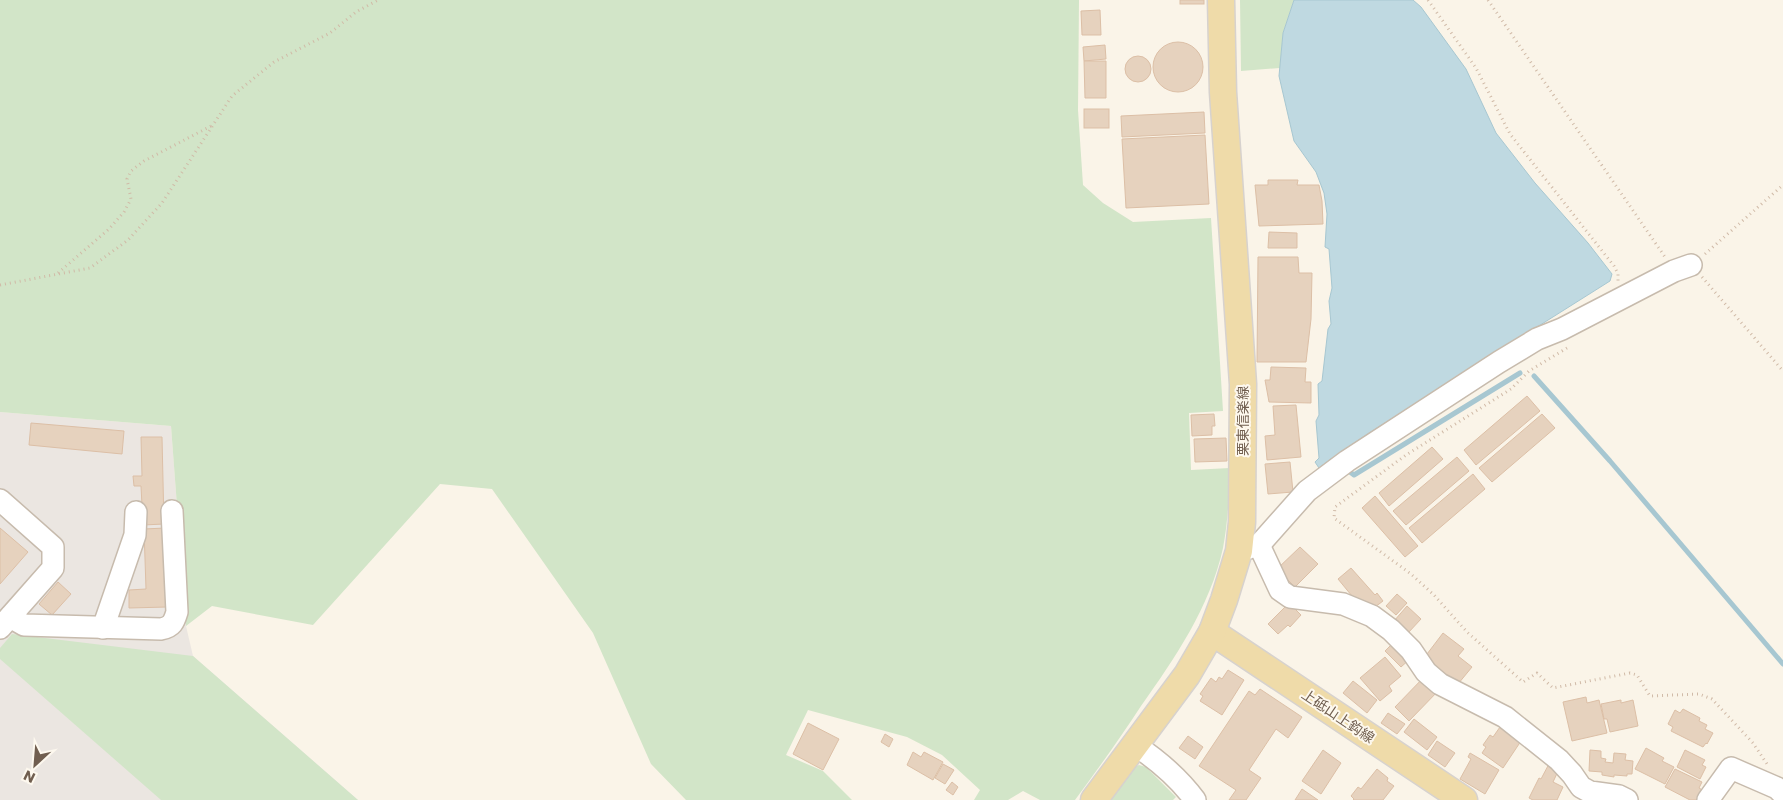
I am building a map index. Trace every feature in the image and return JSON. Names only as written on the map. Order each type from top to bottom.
[{"type":"main road","name":"栗東信楽線","points":[[1094,800],[1187,675],[1212,632],[1224,600],[1249,548],[1242,522],[1243,384],[1222,92],[1221,0]]},
{"type":"main road","name":"上砥山上鈎線","points":[[1212,632],[1464,800]]},
{"type":"lane","points":[[1627,800],[1619,796],[1590,792],[1580,787],[1572,774],[1559,760],[1505,716],[1440,684],[1426,672],[1411,650],[1391,630],[1372,616],[1343,604],[1290,598],[1280,590],[1249,548],[1308,491],[1346,461],[1499,362],[1538,339],[1562,329],[1682,268]]},
{"type":"lane","points":[[0,500],[53,547],[53,568],[5,622]]},
{"type":"lane","points":[[5,622],[24,625],[103,628],[161,629],[169,627],[174,622],[177,612],[172,511]]},
{"type":"lane","points":[[103,628],[135,535],[136,512]]},
{"type":"lane","points":[[1135,745],[1163,764],[1183,784],[1195,800]]},
{"type":"lane","points":[[1708,800],[1731,768],[1780,791]]},
{"type":"path","points":[[0,285],[90,268],[128,240],[162,203],[232,96],[274,62],[330,32],[356,12],[378,0]]},
{"type":"path","points":[[1428,0],[1476,68],[1510,134],[1614,266],[1618,274],[1618,282],[1614,286]]},
{"type":"path","points":[[1488,0],[1682,268],[1783,371]]},
{"type":"path","points":[[58,274],[92,245],[124,212],[131,199],[126,179],[131,171],[213,124]]},
{"type":"path","points":[[1682,268],[1783,185]]},
{"type":"path","points":[[1569,347],[1530,371],[1511,388],[1406,455],[1335,508],[1334,518],[1411,574],[1434,594],[1467,632],[1522,682],[1537,673],[1553,688],[1630,673],[1637,675],[1650,696],[1699,694],[1712,699],[1753,743],[1771,770],[1780,791]]},
{"type":"shaded area","points":[[0,412],[171,426],[186,626],[193,656],[358,800],[0,800]]},
{"type":"green space","points":[[0,0],[1079,0],[1078,110],[1083,185],[1103,203],[1133,222],[1211,218],[1223,411],[1189,413],[1191,470],[1230,468],[1229,498],[1223,548],[1217,570],[1190,631],[1109,753],[1075,800],[1040,800],[1023,791],[1008,800],[974,800],[980,790],[942,755],[907,737],[808,710],[786,755],[823,771],[852,800],[686,800],[651,764],[593,633],[492,489],[440,484],[313,625],[212,606],[186,626],[171,426],[0,412]]},
{"type":"green space","points":[[1240,0],[1294,0],[1283,33],[1280,68],[1241,71]]},
{"type":"green space","points":[[12,634],[193,656],[358,800],[161,800],[0,659],[0,648]]},
{"type":"green space","points":[[1139,765],[1146,767],[1176,797],[1173,800],[1106,800],[1129,770]]},
{"type":"water","points":[[1294,0],[1413,0],[1421,7],[1466,69],[1496,133],[1535,183],[1588,243],[1612,274],[1610,281],[1369,433],[1338,454],[1336,462],[1332,458],[1319,468],[1315,462],[1319,458],[1316,421],[1319,415],[1318,384],[1322,381],[1328,329],[1331,324],[1329,301],[1332,288],[1329,249],[1325,247],[1327,214],[1324,193],[1316,172],[1294,141],[1279,76],[1283,33]]},
{"type":"building","points":[[1180,0],[1204,0],[1204,4],[1180,4]]},
{"type":"building","points":[[1100,10],[1101,35],[1082,35],[1081,11]]},
{"type":"building","points":[[1178,42],[1188,44],[1196,49],[1201,57],[1203,67],[1201,77],[1196,85],[1188,90],[1178,92],[1168,90],[1160,85],[1155,77],[1153,67],[1155,57],[1160,49],[1168,44]]},
{"type":"building","points":[[1105,45],[1106,59],[1084,61],[1083,47]]},
{"type":"building","points":[[1138,56],[1147,60],[1151,69],[1147,78],[1138,82],[1129,78],[1125,69],[1129,60]]},
{"type":"building","points":[[1084,61],[1106,61],[1106,98],[1085,98]]},
{"type":"building","points":[[1084,109],[1109,109],[1109,128],[1084,128]]},
{"type":"building","points":[[1204,112],[1205,133],[1122,137],[1121,116]]},
{"type":"building","points":[[1205,135],[1209,204],[1126,208],[1122,139]]},
{"type":"building","points":[[1268,180],[1298,180],[1297,185],[1319,185],[1323,224],[1259,226],[1255,185],[1268,185]]},
{"type":"building","points":[[1269,232],[1297,233],[1297,248],[1268,248]]},
{"type":"building","points":[[1258,257],[1298,257],[1299,273],[1312,273],[1311,319],[1306,362],[1257,362]]},
{"type":"building","points":[[1271,367],[1306,368],[1305,382],[1311,382],[1311,403],[1269,402],[1265,380],[1270,380]]},
{"type":"building","points":[[1527,396],[1540,411],[1476,465],[1464,450]]},
{"type":"building","points":[[1296,405],[1301,457],[1267,460],[1265,436],[1275,435],[1273,406]]},
{"type":"building","points":[[1214,414],[1215,426],[1212,426],[1212,435],[1192,436],[1191,415]]},
{"type":"building","points":[[1542,414],[1555,428],[1492,482],[1479,468]]},
{"type":"building","points":[[31,423],[124,431],[122,454],[29,445]]},
{"type":"building","points":[[141,437],[162,437],[164,524],[143,525],[141,486],[134,486],[133,476],[142,476]]},
{"type":"building","points":[[1226,438],[1227,461],[1195,462],[1194,439]]},
{"type":"building","points":[[1432,447],[1443,459],[1389,506],[1379,493]]},
{"type":"building","points":[[1457,457],[1469,471],[1406,525],[1393,511]]},
{"type":"building","points":[[1290,462],[1293,492],[1268,494],[1265,464]]},
{"type":"building","points":[[1473,474],[1485,489],[1422,543],[1409,528]]},
{"type":"building","points":[[1375,496],[1418,546],[1405,557],[1362,508]]},
{"type":"building","points":[[0,528],[28,552],[0,584]]},
{"type":"building","points":[[165,528],[167,607],[129,608],[129,590],[146,589],[144,529]]},
{"type":"building","points":[[1300,547],[1318,564],[1295,587],[1277,569]]},
{"type":"building","points":[[1351,568],[1375,595],[1377,593],[1383,601],[1371,610],[1361,607],[1338,579]]},
{"type":"building","points":[[58,582],[71,594],[52,615],[39,604]]},
{"type":"building","points":[[1397,594],[1407,603],[1396,615],[1386,606]]},
{"type":"building","points":[[1289,603],[1301,615],[1290,627],[1288,625],[1278,634],[1268,624]]},
{"type":"building","points":[[1407,606],[1421,619],[1408,633],[1394,621]]},
{"type":"building","points":[[1443,633],[1464,649],[1458,656],[1472,667],[1458,684],[1424,658]]},
{"type":"building","points":[[1395,641],[1411,658],[1401,667],[1385,651]]},
{"type":"building","points":[[1385,657],[1401,676],[1389,686],[1392,691],[1380,701],[1360,678]]},
{"type":"building","points":[[1228,670],[1244,680],[1222,715],[1200,701],[1203,696],[1200,694],[1211,678],[1216,682],[1219,677],[1222,679]]},
{"type":"building","points":[[1426,675],[1440,689],[1409,721],[1395,707]]},
{"type":"building","points":[[1353,681],[1377,700],[1367,713],[1343,693]]},
{"type":"building","points":[[1260,689],[1302,717],[1288,738],[1276,729],[1249,770],[1261,778],[1246,800],[1229,800],[1236,790],[1199,766],[1249,691],[1255,695]]},
{"type":"building","points":[[1586,697],[1587,703],[1599,700],[1607,733],[1572,741],[1563,702]]},
{"type":"building","points":[[1621,700],[1621,703],[1633,700],[1638,726],[1610,732],[1607,719],[1604,719],[1601,704]]},
{"type":"building","points":[[1683,709],[1700,718],[1699,721],[1707,725],[1705,729],[1713,733],[1707,744],[1703,747],[1671,731],[1673,727],[1668,724],[1675,710],[1680,713]]},
{"type":"building","points":[[1388,713],[1405,724],[1397,734],[1381,723]]},
{"type":"building","points":[[1414,719],[1437,737],[1427,750],[1404,732]]},
{"type":"building","points":[[808,723],[839,739],[823,770],[793,754]]},
{"type":"building","points":[[1500,727],[1521,741],[1503,768],[1482,753],[1486,747],[1483,745],[1490,735],[1493,737]]},
{"type":"building","points":[[885,734],[893,739],[889,747],[881,742]]},
{"type":"building","points":[[1188,736],[1203,747],[1195,759],[1179,748]]},
{"type":"building","points":[[1437,741],[1455,753],[1445,767],[1428,755]]},
{"type":"building","points":[[1646,748],[1664,758],[1662,761],[1674,767],[1665,784],[1635,769]]},
{"type":"building","points":[[1323,750],[1341,763],[1321,794],[1302,781]]},
{"type":"building","points":[[1590,750],[1601,751],[1601,758],[1606,759],[1605,762],[1613,763],[1614,753],[1626,754],[1625,760],[1633,761],[1632,774],[1627,774],[1627,776],[1614,775],[1614,777],[1602,775],[1602,772],[1589,771]]},
{"type":"building","points":[[1685,750],[1705,760],[1702,765],[1706,767],[1700,779],[1677,767]]},
{"type":"building","points":[[913,752],[921,757],[924,752],[943,762],[933,780],[907,765]]},
{"type":"building","points":[[1470,753],[1499,770],[1485,794],[1460,779],[1471,759],[1468,757]]},
{"type":"building","points":[[1550,762],[1560,767],[1553,782],[1563,787],[1557,800],[1533,800],[1529,798],[1539,778],[1541,779]]},
{"type":"building","points":[[943,764],[954,770],[945,784],[935,778]]},
{"type":"building","points":[[1377,769],[1394,786],[1383,800],[1353,800],[1351,796],[1358,787],[1361,789]]},
{"type":"building","points":[[1675,769],[1702,782],[1699,788],[1704,791],[1699,800],[1690,800],[1665,787]]},
{"type":"building","points":[[952,782],[958,787],[953,795],[946,790]]},
{"type":"building","points":[[1302,789],[1318,800],[1295,800]]},
{"type":"waterway","points":[[1346,469],[1354,475],[1520,373]]},
{"type":"waterway","points":[[1534,376],[1610,461],[1783,664]]}]
